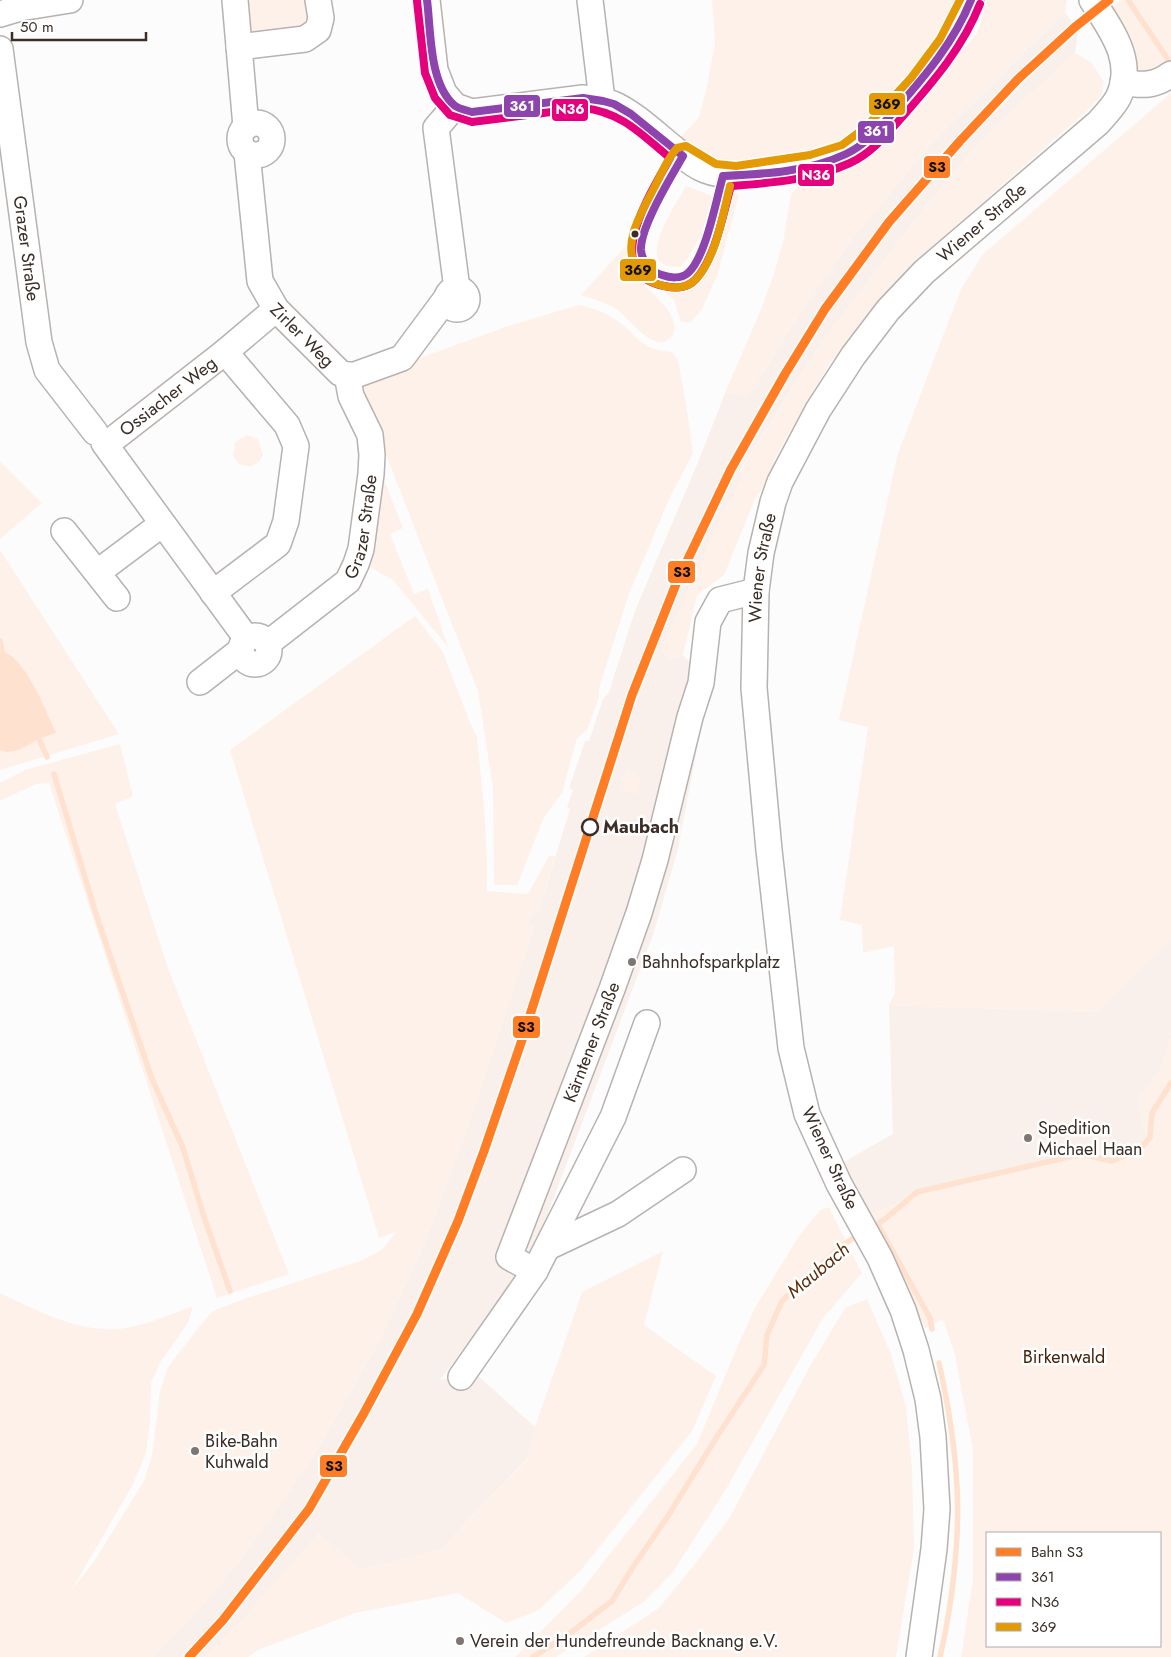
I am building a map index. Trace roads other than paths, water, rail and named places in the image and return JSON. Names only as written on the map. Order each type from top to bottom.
[{"type":"street","points":[[0,14],[20,8],[70,0]]},
{"type":"street","points":[[234,0],[239,47],[305,39],[318,30],[321,18],[318,0]]},
{"type":"street","points":[[427,0],[435,70],[444,92],[455,106],[472,112],[583,98],[602,100],[614,104],[628,113],[683,156],[703,169],[723,176],[764,173],[821,163],[847,154],[875,133],[942,56],[960,25],[971,0]]},
{"type":"street","points":[[590,0],[602,100]]},
{"type":"street","name":"Wiener Straße","points":[[918,1657],[934,1549],[937,1509],[933,1437],[928,1399],[916,1350],[903,1310],[880,1258],[839,1184],[808,1114],[790,1048],[768,850],[754,688],[756,592],[761,553],[773,502],[780,482],[818,410],[870,332],[924,272],[1098,123],[1117,99],[1123,82],[1124,65],[1121,48],[1092,0]]},
{"type":"street","name":"Zirler Weg","points":[[239,47],[246,127],[251,124],[261,124],[270,130],[272,135],[271,147],[268,151],[258,156],[247,153],[260,281],[276,309],[337,370],[346,375],[355,375],[402,358],[452,292],[436,128],[455,106]]},
{"type":"street","name":"Grazer Straße","points":[[0,49],[39,342],[47,370],[104,438],[162,524],[251,644]]},
{"type":"street","points":[[1123,82],[1142,86],[1166,77]]},
{"type":"street","name":"Ossiacher Weg","points":[[104,438],[225,352],[276,309]]},
{"type":"street","name":"Ossiacher Weg","points":[[213,592],[278,544],[286,522],[296,446],[288,425],[225,352]]},
{"type":"street","name":"Grazer Straße","points":[[200,682],[251,644],[348,581],[361,548],[372,455],[370,435],[351,396],[346,375]]},
{"type":"street","points":[[98,572],[162,524]]},
{"type":"street","points":[[64,530],[117,598]]},
{"type":"street","name":"Kärntener Straße","points":[[535,1271],[509,1257],[612,989],[646,889],[700,683],[708,622],[720,600],[756,592]]},
{"type":"street","points":[[461,1377],[535,1271],[548,1247],[612,1117],[646,1023]]},
{"type":"street","points":[[548,1247],[618,1214],[683,1170]]},
{"type":"waterway","name":"Maubach","points":[[1128,0],[1171,64]]},
{"type":"waterway","points":[[0,641],[2,651]]},
{"type":"waterway","points":[[39,739],[47,757]]},
{"type":"waterway","points":[[54,774],[96,914],[152,1079],[183,1148],[204,1217],[230,1291]]},
{"type":"waterway","name":"Maubach","points":[[870,1229],[917,1192],[1081,1154],[1112,1161],[1134,1152],[1143,1146],[1150,1137],[1152,1113],[1171,1083]]},
{"type":"waterway","points":[[878,1225],[930,1318],[932,1329]]},
{"type":"waterway","name":"Maubach","points":[[533,1657],[569,1634],[612,1601],[764,1365],[767,1335],[782,1301],[839,1248],[859,1234]]},
{"type":"waterway","points":[[939,1363],[953,1440],[958,1507],[954,1572],[940,1657]]},
{"type":"rail line","name":"S3","points":[[189,1657],[223,1620],[309,1509],[364,1413],[417,1314],[458,1221],[484,1151],[523,1037],[632,695],[676,584],[731,469],[785,374],[825,309],[889,222],[960,141],[1018,79],[1075,27],[1109,0]]},
{"type":"place","name":"Maubach","points":[[590,827]]},
{"type":"place","name":"Bahnhofsparkplatz","points":[[632,962]]},
{"type":"place","name":"Spedition Michael Haan","points":[[1028,1138]]},
{"type":"place","name":"Bike-Bahn Kuhwald","points":[[195,1451]]},
{"type":"place","name":"Verein der Hundefreunde Backnang e.V.","points":[[460,1641]]},
{"type":"park label","name":"Birkenwald","points":[[1064,1357]]}]
